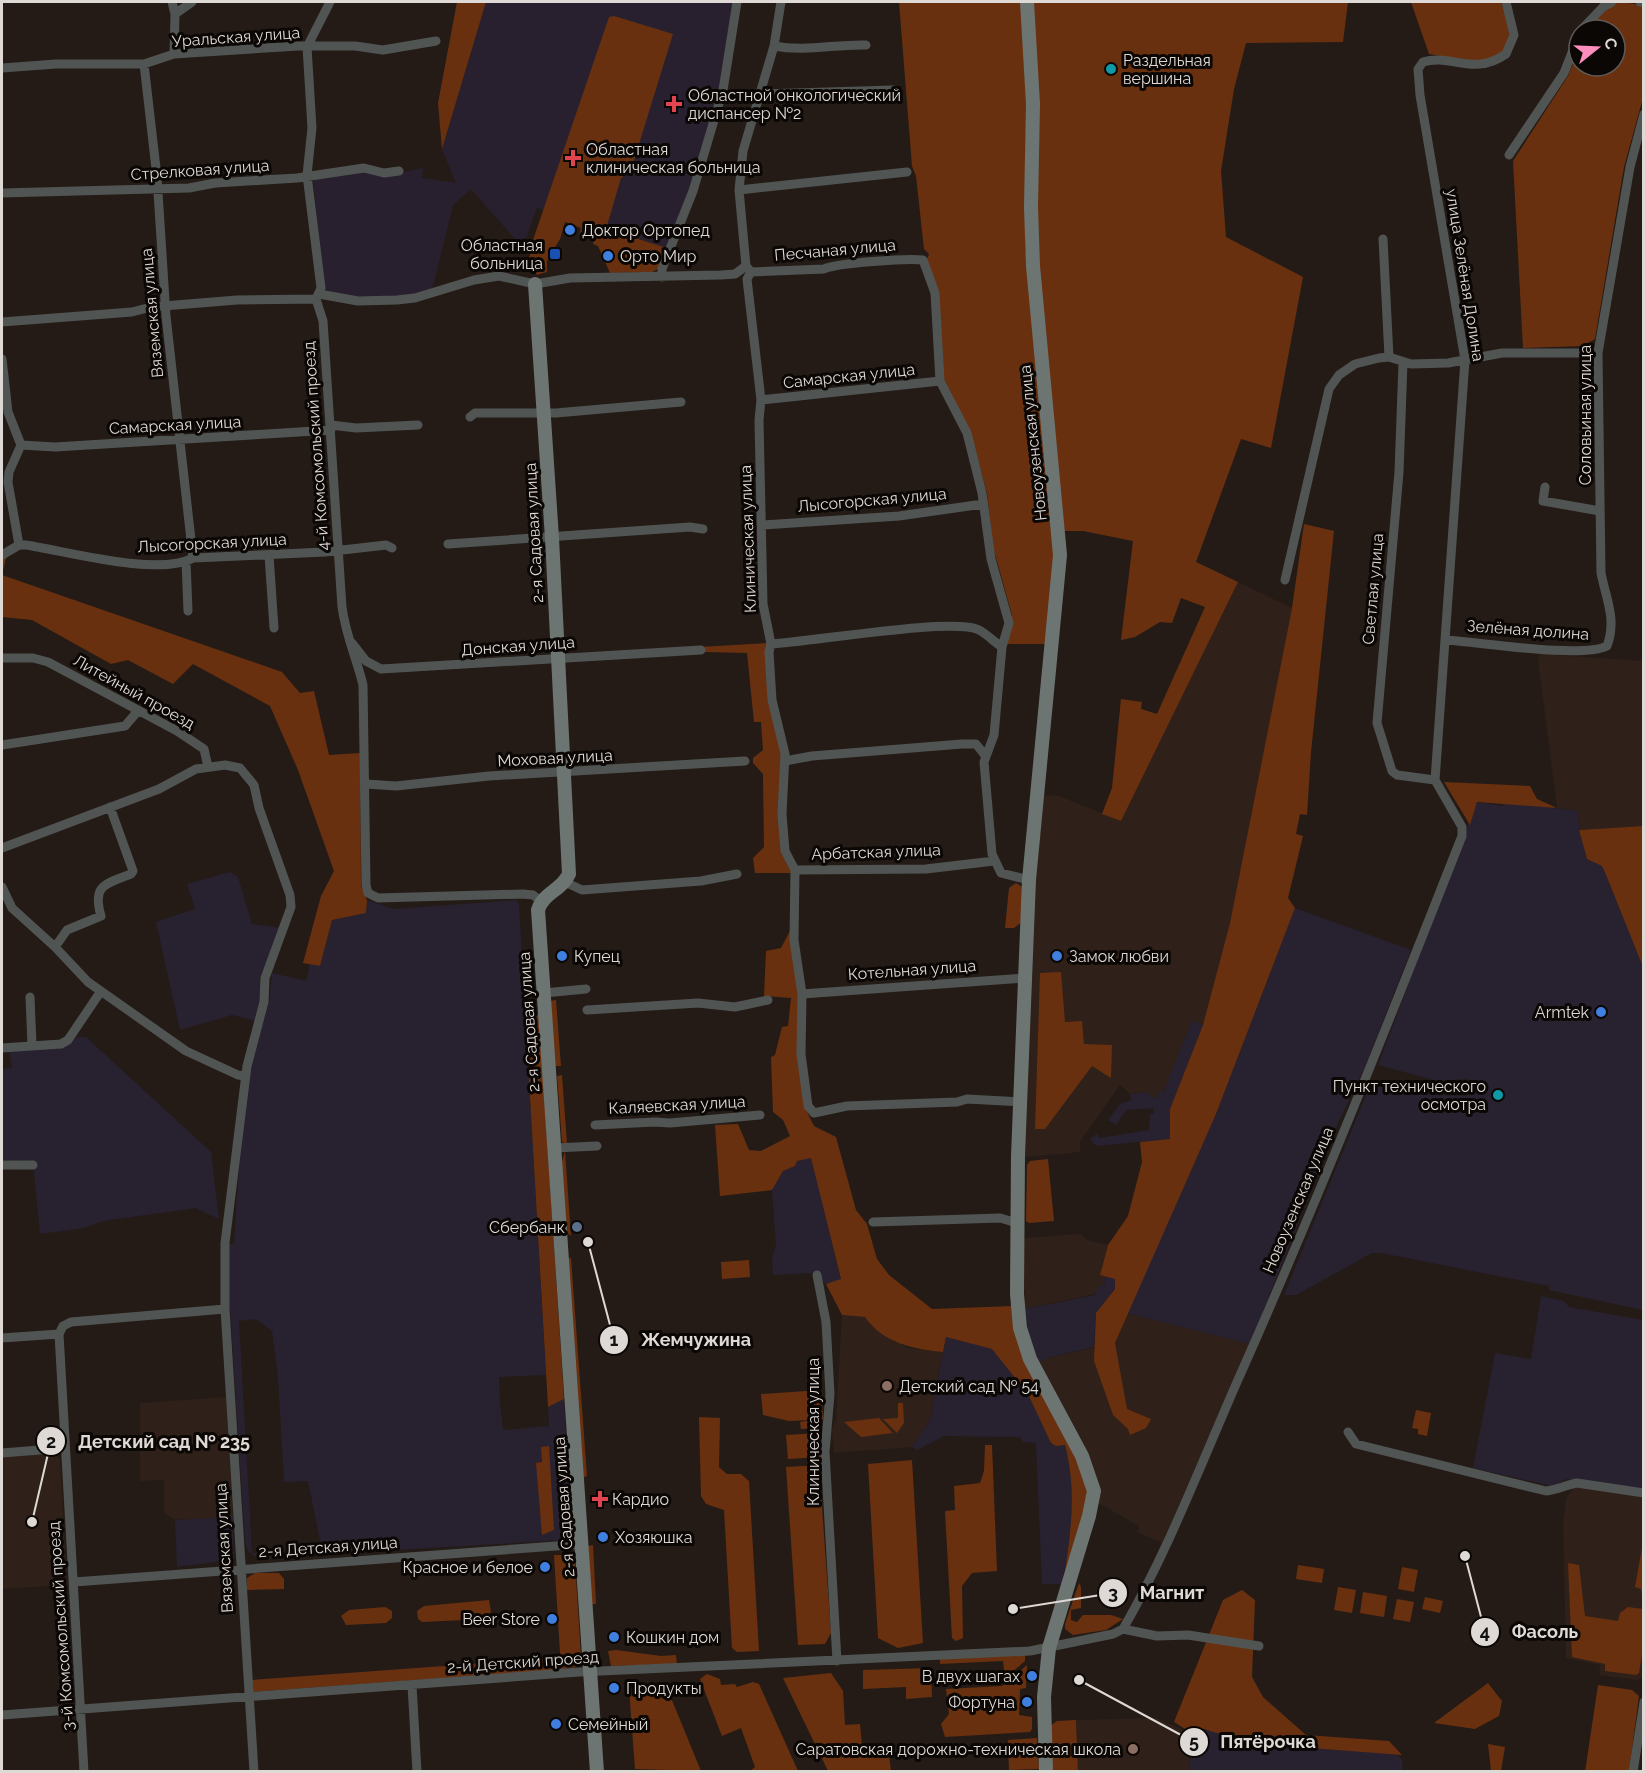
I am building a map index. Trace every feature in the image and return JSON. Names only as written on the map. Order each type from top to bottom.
[{"type":"main road","name":"Новоузенская улица","points":[[1027,2],[1033,105],[1031,207],[1033,266],[1060,555],[1029,880],[1017,1223],[1017,1294],[1024,1343],[1030,1359],[1082,1456],[1094,1491],[1089,1516],[1049,1647],[1044,1697],[1046,1772]]},
{"type":"main road","name":"2-я Садовая улица","points":[[535,284],[552,538],[564,773],[569,874],[565,882]]},
{"type":"main road","points":[[541,901],[565,882]]},
{"type":"main road","name":"2-я Садовая улица","points":[[541,901],[538,910],[597,1772]]},
{"type":"street","points":[[172,2],[174,54]]},
{"type":"street","points":[[174,14],[192,2]]},
{"type":"street","points":[[307,47],[330,2]]},
{"type":"street","points":[[662,277],[662,269],[693,191],[723,90],[737,2]]},
{"type":"street","name":"Клиническая улица","points":[[781,2],[774,46],[744,151],[739,190],[761,400],[759,420],[763,604],[771,644],[769,652],[772,700],[785,761],[782,814],[785,851],[795,870],[794,940],[802,994],[801,1054],[808,1106],[814,1113],[847,1106],[957,1102],[967,1099],[1021,1102]]},
{"type":"street","name":"улица Зелёная Долина","points":[[1435,780],[1465,360],[1420,95],[1418,69],[1423,62],[1430,60],[1464,65],[1485,64],[1506,54],[1514,35],[1506,2]]},
{"type":"street","points":[[1592,18],[1603,7],[1612,2]]},
{"type":"street","name":"Уральская улица","points":[[2,68],[56,64],[144,64],[174,54],[307,47],[355,46],[383,50],[436,41]]},
{"type":"street","points":[[774,46],[827,49],[846,44],[866,45]]},
{"type":"street","name":"4-й Комсомольский проезд","points":[[307,47],[312,128],[307,175],[318,296],[323,321],[338,551],[347,642],[358,665],[363,685],[368,893],[387,899],[523,894],[533,895],[541,901]]},
{"type":"street","name":"Вяземская улица","points":[[144,64],[157,188],[165,306],[180,439],[189,560],[188,610]]},
{"type":"street","points":[[1509,156],[1567,65]]},
{"type":"street","points":[[762,94],[893,90]]},
{"type":"street","name":"Соловьиная улица","points":[[1607,646],[1611,637],[1611,608],[1601,573],[1598,353],[1629,166],[1644,114]]},
{"type":"street","name":"Стрелковая улица","points":[[2,192],[189,188],[214,183],[364,168],[384,172],[399,171]]},
{"type":"street","points":[[739,190],[907,172]]},
{"type":"street","points":[[1383,239],[1389,357]]},
{"type":"street","name":"Песчаная улица","points":[[748,273],[824,269],[832,265],[885,262],[909,258],[923,260],[935,293],[940,381]]},
{"type":"street","points":[[2,322],[132,312],[165,306],[318,296],[358,301],[397,300],[415,298],[474,279],[499,276],[535,284],[558,279],[748,273]]},
{"type":"street","points":[[1285,580],[1329,389],[1339,375],[1355,364],[1389,357],[1403,363],[1448,363],[1502,353],[1598,353]]},
{"type":"street","points":[[2,358],[8,412],[21,446],[9,472],[8,482],[19,545],[2,555]]},
{"type":"street","name":"Светлая улица","points":[[1403,363],[1399,472],[1377,723],[1392,771],[1397,775],[1435,780]]},
{"type":"street","points":[[940,381],[967,433],[983,504],[991,559],[1009,623],[1002,647],[994,735],[984,754],[994,861],[1001,873],[1029,880]]},
{"type":"street","name":"Самарская улица","points":[[761,400],[940,381]]},
{"type":"street","points":[[470,417],[475,413],[577,412],[599,407],[681,402]]},
{"type":"street","name":"Самарская улица","points":[[21,446],[55,447],[331,428],[418,425]]},
{"type":"street","points":[[1545,487],[1543,501],[1600,511]]},
{"type":"street","name":"Лысогорская улица","points":[[763,525],[899,516],[983,504]]},
{"type":"street","points":[[448,544],[690,527],[703,529]]},
{"type":"street","name":"Лысогорская улица","points":[[19,545],[126,563],[338,551],[386,545],[392,548]]},
{"type":"street","points":[[269,555],[274,628]]},
{"type":"street","points":[[771,644],[835,639],[889,630],[963,626],[979,630],[1002,647]]},
{"type":"street","name":"Зелёная долина","points":[[1446,640],[1532,648],[1591,650],[1607,646]]},
{"type":"street","name":"Донская улица","points":[[347,642],[352,642],[366,661],[381,669],[701,650]]},
{"type":"street","name":"Литейный проезд","points":[[2,658],[33,658],[48,662],[137,712],[177,731],[204,749],[208,767]]},
{"type":"street","points":[[2,745],[125,726],[137,712]]},
{"type":"street","points":[[785,761],[812,756],[962,744],[976,744],[984,754]]},
{"type":"street","name":"Моховая улица","points":[[366,784],[396,786],[489,776],[745,761]]},
{"type":"street","points":[[2,848],[159,789],[196,769],[225,765],[240,768],[254,785],[259,807],[290,895],[291,907],[266,978],[264,1002],[246,1076],[238,1075],[186,1051],[88,982],[55,947],[12,908],[2,890]]},
{"type":"street","name":"Новоузенская улица","points":[[1123,1629],[1164,1548],[1273,1300],[1370,1073],[1462,836],[1462,827],[1435,780]]},
{"type":"street","points":[[55,947],[67,930],[101,916],[97,895],[101,888],[133,871],[110,807]]},
{"type":"street","name":"Арбатская улица","points":[[795,870],[926,868],[994,861]]},
{"type":"street","points":[[565,882],[582,890],[701,881],[737,874]]},
{"type":"street","name":"Котельная улица","points":[[802,994],[1025,978]]},
{"type":"street","points":[[544,993],[586,989]]},
{"type":"street","points":[[2,1048],[60,1044],[68,1040],[101,991]]},
{"type":"street","points":[[30,997],[32,1045]]},
{"type":"street","points":[[587,1010],[698,1003],[735,1007],[768,1000]]},
{"type":"street","name":"Вяземская улица","points":[[246,1076],[225,1244],[225,1309],[254,1772]]},
{"type":"street","name":"Каляевская улица","points":[[595,1125],[654,1122],[670,1124],[760,1115]]},
{"type":"street","points":[[554,1148],[597,1146]]},
{"type":"street","points":[[2,1165],[33,1165]]},
{"type":"street","points":[[873,1222],[1000,1218],[1017,1223]]},
{"type":"street","name":"Клиническая улица","points":[[817,1275],[826,1322],[830,1394],[825,1452],[837,1661]]},
{"type":"street","points":[[2,1338],[58,1334],[63,1326],[71,1322],[225,1309]]},
{"type":"street","name":"3-й Комсомольский проезд","points":[[58,1334],[84,1772]]},
{"type":"street","points":[[1348,1432],[1356,1444],[1546,1491],[1557,1491],[1577,1483],[1644,1493]]},
{"type":"street","points":[[2,1452],[65,1448]]},
{"type":"street","name":"2-я Детская улица","points":[[74,1582],[240,1567],[583,1544]]},
{"type":"street","name":"2-й Детский проезд","points":[[2,1715],[591,1671],[1030,1651],[1113,1634],[1123,1629],[1157,1636],[1188,1635],[1259,1646]]},
{"type":"street","points":[[412,1685],[417,1772]]},
{"type":"street","points":[[1634,1772],[1644,1702]]},
{"type":"shaded area","points":[[457,2],[486,2],[442,149],[438,103]]},
{"type":"shaded area","name":"Областная клиническая больница","points":[[486,2],[734,2],[721,90],[689,193],[667,248],[537,208],[526,238],[516,240],[471,189],[453,205],[432,290],[414,296],[359,298],[324,290],[313,176],[364,171],[386,176],[423,168],[422,178],[456,183],[442,149]]},
{"type":"shaded area","points":[[899,2],[1022,2],[1028,104],[1025,242],[1055,553],[1047,644],[1005,644],[1010,634],[1012,615],[993,547],[987,493],[972,438],[943,377],[926,261],[929,254],[924,249],[916,176],[912,166]]},
{"type":"shaded area","points":[[1032,2],[1348,2],[1343,42],[1246,43],[1234,89],[1221,171],[1226,237],[1303,277],[1271,448],[1241,439],[1196,562],[1238,582],[1121,821],[1102,814],[1112,788],[1121,699],[1142,702],[1141,709],[1157,714],[1205,607],[1181,598],[1172,623],[1160,622],[1135,637],[1121,640],[1133,541],[1083,531],[1064,531],[1037,265]]},
{"type":"shaded area","points":[[1411,2],[1501,2],[1509,34],[1507,46],[1501,54],[1490,59],[1464,60],[1429,54]]},
{"type":"shaded area","points":[[1619,2],[1643,5],[1643,98],[1624,167],[1595,339],[1583,346],[1523,348],[1513,161],[1567,78],[1627,78],[1627,18],[1598,18],[1605,10]]},
{"type":"shaded area","points":[[614,16],[673,34],[631,170],[621,178],[606,229],[667,248],[658,269],[652,272],[610,273],[598,246],[593,244],[594,240],[579,235],[581,228],[565,222],[560,239],[547,261],[547,272],[537,275],[529,261],[531,246],[609,17]]},
{"type":"shaded area","points":[[1304,524],[1334,531],[1311,752],[1307,815],[1300,814],[1296,834],[1303,836],[1288,898],[1295,908],[1216,1114],[1115,1343],[1127,1409],[1151,1419],[1146,1428],[1130,1435],[1128,1429],[1113,1415],[1094,1361],[1096,1313],[1115,1289],[1115,1279],[1100,1275],[1108,1245],[1128,1216],[1142,1162],[1140,1142],[1170,1139],[1170,1109],[1203,1025],[1230,923],[1292,608]]},
{"type":"shaded area","points":[[7,554],[2,575],[2,557]]},
{"type":"shaded area","points":[[2,575],[282,672],[300,693],[314,691],[329,755],[360,753],[361,886],[367,900],[366,913],[332,920],[320,966],[303,963],[321,896],[334,871],[298,770],[270,706],[193,664],[173,684],[128,660],[111,664],[32,620],[2,617]]},
{"type":"shaded area","points":[[1238,582],[1292,608],[1230,923],[1203,1025],[1192,1020],[1168,1085],[1158,1097],[1150,1098],[1149,1092],[1130,1094],[1120,1085],[1079,1143],[1081,1152],[1025,1157],[1036,879],[1044,795],[1059,796],[1121,821]]},
{"type":"shaded area","points":[[767,643],[783,758],[779,817],[781,853],[792,873],[755,873],[753,858],[764,847],[763,774],[753,763],[753,758],[763,750],[761,722],[754,722],[747,653],[705,652],[700,647]]},
{"type":"shaded area","points":[[1540,654],[1643,661],[1643,826],[1579,830],[1578,811],[1557,808],[1538,660]]},
{"type":"shaded area","points":[[1444,782],[1530,786],[1537,799],[1557,808],[1477,802],[1470,825]]},
{"type":"shaded area","points":[[1477,802],[1502,806],[1505,802],[1578,811],[1579,830],[1587,859],[1602,866],[1643,967],[1643,1310],[1549,1290],[1549,1286],[1381,1253],[1372,1253],[1296,1295],[1284,1295],[1372,1081],[1433,1095],[1467,1096],[1468,1079],[1437,1081],[1378,1065]]},
{"type":"shaded area","points":[[1644,826],[1643,967],[1602,866],[1587,859],[1579,830]]},
{"type":"shaded area","points":[[230,872],[238,877],[252,924],[281,928],[260,977],[260,1003],[256,1021],[232,1015],[180,1030],[156,922],[195,909],[187,884]]},
{"type":"shaded area","points":[[1016,883],[1024,888],[1022,922],[1014,928],[1005,928],[1009,888]]},
{"type":"shaded area","points":[[367,900],[394,909],[516,900],[519,904],[546,1375],[499,1377],[500,1404],[503,1430],[549,1426],[548,1407],[564,1399],[572,1534],[564,1540],[258,1558],[248,1551],[245,1542],[230,1307],[229,1244],[234,1244],[240,1151],[250,1065],[269,1003],[272,973],[306,981],[310,964],[320,966],[332,920],[366,913]],"holes":[[[256,1319],[272,1331],[278,1376],[284,1482],[308,1481],[322,1550],[252,1553],[239,1321]]]},
{"type":"shaded area","points":[[1295,908],[1411,950],[1365,1067],[1338,1123],[1250,1344],[1126,1313],[1216,1114]]},
{"type":"shaded area","points":[[792,927],[800,1000],[804,1106],[814,1126],[836,1137],[856,1210],[867,1224],[877,1259],[889,1275],[932,1309],[1012,1306],[1086,1481],[1088,1497],[1064,1577],[1071,1527],[1072,1495],[1065,1445],[1056,1446],[1051,1443],[1028,1394],[992,1349],[946,1337],[943,1352],[921,1349],[890,1339],[872,1326],[865,1317],[842,1315],[826,1284],[841,1279],[811,1158],[797,1161],[795,1166],[783,1171],[772,1190],[720,1196],[715,1125],[738,1124],[749,1150],[761,1151],[790,1136],[783,1120],[773,1112],[771,1057],[775,1055],[782,1027],[788,1026],[791,998],[764,996],[766,951],[781,948]]},
{"type":"shaded area","points":[[1061,972],[1065,1022],[1082,1021],[1084,1044],[1112,1045],[1111,1078],[1092,1066],[1045,1129],[1035,1129],[1040,973]]},
{"type":"shaded area","points":[[556,1000],[561,1066],[555,1066],[550,1001]]},
{"type":"shaded area","points":[[525,1010],[536,1012],[539,1016],[564,1399],[548,1407]]},
{"type":"shaded area","points":[[1192,1020],[1203,1025],[1170,1109],[1171,1139],[1096,1146],[1090,1139],[1097,1134],[1100,1138],[1149,1130],[1150,1114],[1154,1113],[1153,1108],[1126,1110],[1116,1125],[1108,1120],[1120,1104],[1131,1100],[1130,1094],[1149,1092],[1151,1098],[1158,1097],[1158,1092],[1164,1091]]},
{"type":"shaded area","points":[[77,1037],[86,1037],[211,1152],[219,1219],[196,1208],[103,1221],[84,1228],[40,1234],[33,1161],[2,1160],[2,1069],[12,1068],[9,1051],[62,1048]]},
{"type":"shaded area","points":[[562,1075],[567,1144],[562,1142],[557,1076]]},
{"type":"shaded area","points":[[565,1151],[571,1236],[564,1230],[561,1165]]},
{"type":"shaded area","points":[[811,1157],[841,1280],[826,1284],[814,1273],[773,1275],[772,1258],[776,1245],[772,1190],[783,1171],[795,1166],[797,1161]]},
{"type":"shaded area","points":[[1048,1159],[1054,1221],[1029,1223],[1026,1221],[1027,1165],[1030,1161]]},
{"type":"shaded area","points":[[1080,1234],[1087,1240],[1108,1245],[1100,1274],[1108,1277],[1104,1278],[1105,1284],[1095,1294],[1025,1309],[1023,1238]]},
{"type":"shaded area","points":[[571,1258],[587,1476],[581,1478],[566,1259]]},
{"type":"shaded area","points":[[749,1260],[750,1277],[722,1279],[721,1262]]},
{"type":"shaded area","points":[[1104,1278],[1116,1279],[1115,1289],[1096,1313],[1094,1347],[1047,1358],[1037,1364],[1030,1342],[1025,1309],[1095,1295],[1099,1286],[1105,1284]]},
{"type":"shaded area","points":[[1541,1296],[1564,1301],[1569,1307],[1643,1320],[1643,1490],[1567,1479],[1552,1486],[1473,1468],[1495,1353],[1531,1359]]},
{"type":"shaded area","points":[[1126,1313],[1250,1344],[1162,1543],[1137,1532],[1139,1526],[1098,1503],[1100,1488],[1095,1475],[1037,1364],[1047,1358],[1115,1343]]},
{"type":"shaded area","name":"Детский сад № 54","points":[[842,1315],[865,1317],[871,1325],[907,1348],[943,1352],[930,1420],[912,1447],[834,1453],[832,1429],[836,1420]]},
{"type":"shaded area","points":[[946,1337],[992,1349],[1029,1394],[1051,1443],[1056,1446],[1065,1445],[1072,1471],[1072,1526],[1062,1584],[1042,1584],[1036,1443],[1023,1442],[1020,1437],[944,1436],[917,1450],[912,1447],[930,1420]]},
{"type":"shaded area","points":[[821,1390],[823,1419],[813,1420],[813,1428],[801,1429],[800,1422],[811,1420],[789,1421],[763,1415],[761,1394]]},
{"type":"shaded area","points":[[226,1397],[233,1517],[175,1520],[164,1513],[164,1480],[140,1481],[140,1403]]},
{"type":"shaded area","points":[[898,1403],[903,1403],[904,1423],[897,1433],[883,1419],[898,1418]]},
{"type":"shaded area","points":[[1416,1410],[1431,1413],[1427,1436],[1418,1434],[1418,1429],[1412,1428]]},
{"type":"shaded area","points":[[699,1417],[720,1418],[719,1467],[727,1474],[741,1474],[749,1481],[759,1651],[737,1652],[732,1648],[724,1510],[706,1504],[701,1496]]},
{"type":"shaded area","points":[[879,1418],[893,1433],[861,1437],[844,1422]]},
{"type":"shaded area","points":[[819,1433],[821,1457],[788,1459],[786,1435]]},
{"type":"shaded area","points":[[985,1445],[992,1445],[997,1571],[972,1573],[962,1586],[963,1638],[956,1641],[952,1638],[945,1511],[955,1510],[954,1486],[980,1483],[984,1471]]},
{"type":"shaded area","points":[[549,1446],[554,1530],[542,1535],[536,1463],[542,1462],[541,1447]]},
{"type":"shaded area","points":[[53,1453],[60,1460],[67,1585],[2,1589],[2,1457]]},
{"type":"shaded area","points":[[912,1460],[923,1643],[898,1648],[878,1638],[868,1464]]},
{"type":"shaded area","points":[[819,1465],[831,1633],[825,1644],[798,1645],[786,1467]]},
{"type":"shaded area","points":[[1573,1488],[1643,1495],[1644,1666],[1642,1677],[1637,1680],[1599,1675],[1600,1665],[1566,1658],[1563,1524],[1566,1498]]},
{"type":"shaded area","points":[[233,1517],[234,1557],[232,1560],[177,1567],[175,1520]]},
{"type":"shaded area","points":[[1643,1542],[1643,1601],[1641,1589],[1635,1587]]},
{"type":"shaded area","points":[[593,1545],[596,1604],[592,1604],[588,1546]]},
{"type":"shaded area","points":[[554,1555],[570,1555],[575,1562],[581,1657],[576,1667],[561,1669]]},
{"type":"shaded area","points":[[1568,1563],[1579,1565],[1585,1616],[1618,1621],[1620,1613],[1628,1607],[1643,1609],[1644,1643],[1639,1673],[1636,1675],[1605,1671],[1605,1664],[1572,1657]]},
{"type":"shaded area","points":[[1298,1565],[1324,1569],[1322,1583],[1296,1579]]},
{"type":"shaded area","points":[[1402,1567],[1418,1570],[1414,1592],[1398,1589]]},
{"type":"shaded area","points":[[255,1573],[279,1573],[284,1579],[284,1589],[247,1590],[247,1578]]},
{"type":"shaded area","points":[[1079,1583],[1081,1608],[1071,1610],[1071,1620],[1077,1622],[1083,1615],[1111,1615],[1123,1619],[1106,1630],[1073,1635],[1065,1629]]},
{"type":"shaded area","points":[[1338,1587],[1356,1590],[1352,1613],[1334,1610]]},
{"type":"shaded area","points":[[1242,1590],[1255,1600],[1252,1677],[1263,1697],[1306,1735],[1389,1741],[1402,1755],[1285,1746],[1254,1737],[1252,1744],[1204,1729],[1190,1732],[1174,1722],[1223,1600]]},
{"type":"shaded area","points":[[1363,1592],[1387,1596],[1384,1617],[1360,1613]]},
{"type":"shaded area","points":[[1425,1597],[1443,1601],[1440,1613],[1422,1609]]},
{"type":"shaded area","points":[[1397,1599],[1414,1602],[1410,1622],[1393,1619]]},
{"type":"shaded area","points":[[489,1600],[491,1612],[485,1619],[422,1622],[418,1619],[417,1611],[424,1606]]},
{"type":"shaded area","points":[[385,1607],[392,1611],[392,1618],[386,1623],[346,1625],[341,1616],[349,1610]]},
{"type":"shaded area","points":[[608,1651],[661,1656],[676,1655],[677,1664],[611,1666]]},
{"type":"shaded area","points":[[1025,1654],[1025,1661],[1005,1678],[1003,1661],[940,1664],[940,1659]]},
{"type":"shaded area","points":[[555,1658],[556,1670],[252,1692],[252,1680]]},
{"type":"shaded area","points":[[1027,1665],[1026,1688],[1020,1689],[1019,1715],[1032,1717],[1030,1732],[945,1737],[941,1724],[949,1714],[946,1689],[1002,1686]]},
{"type":"shaded area","points":[[931,1668],[932,1697],[906,1699],[906,1687],[863,1689],[863,1670]]},
{"type":"shaded area","points":[[831,1673],[843,1691],[845,1725],[860,1724],[863,1756],[889,1755],[891,1771],[828,1771],[783,1678]]},
{"type":"shaded area","points":[[707,1674],[720,1679],[721,1685],[735,1684],[737,1687],[753,1682],[759,1684],[798,1771],[750,1771],[755,1767],[741,1728],[722,1736],[700,1679]]},
{"type":"shaded area","points":[[1488,1683],[1502,1701],[1499,1716],[1475,1729],[1434,1723]]},
{"type":"shaded area","points":[[1598,1685],[1632,1690],[1639,1696],[1629,1771],[1585,1772]]},
{"type":"shaded area","points":[[664,1686],[667,1688],[701,1771],[635,1769],[629,1688]]},
{"type":"shaded area","name":"Саратовская дорожно-техническая школа","points":[[1156,1718],[1189,1732],[1190,1771],[1078,1771],[1076,1720]]},
{"type":"shaded area","points":[[1076,1720],[1078,1771],[1052,1771],[1050,1726],[1057,1721]]},
{"type":"shaded area","points":[[1212,1729],[1285,1746],[1338,1748],[1397,1755],[1402,1759],[1403,1771],[1190,1771],[1189,1732]]},
{"type":"shaded area","points":[[1037,1738],[1039,1769],[1009,1770],[1008,1740]]},
{"type":"shaded area","points":[[1488,1744],[1505,1747],[1501,1771],[1491,1771]]},
{"type":"place","name":"Раздельная вершина","points":[[1111,69]]},
{"type":"place","name":"Областной онкологический диспансер №2","points":[[674,104]]},
{"type":"place","name":"Областная клиническая больница","points":[[573,158]]},
{"type":"place","name":"Доктор Ортопед","points":[[570,230]]},
{"type":"place","name":"Областная больница","points":[[555,254]]},
{"type":"place","name":"Орто Мир","points":[[608,256]]},
{"type":"place","name":"Купец","points":[[562,956]]},
{"type":"place","name":"Замок любви","points":[[1057,956]]},
{"type":"place","name":"Armtek","points":[[1601,1012]]},
{"type":"place","name":"Пункт технического осмотра","points":[[1498,1095]]},
{"type":"place","name":"Сбербанк","points":[[577,1227]]},
{"type":"place","name":"Жемчужина","points":[[588,1242]]},
{"type":"place","name":"Детский сад № 54","points":[[887,1386]]},
{"type":"place","name":"Кардио","points":[[600,1499]]},
{"type":"place","name":"Детский сад № 235","points":[[32,1522]]},
{"type":"place","name":"Хозяюшка","points":[[603,1537]]},
{"type":"place","name":"Фасоль","points":[[1465,1556]]},
{"type":"place","name":"Красное и белое","points":[[545,1567]]},
{"type":"place","name":"Магнит","points":[[1013,1609]]},
{"type":"place","name":"Beer Store","points":[[552,1619]]},
{"type":"place","name":"Кошкин дом","points":[[614,1637]]},
{"type":"place","name":"В двух шагах","points":[[1032,1676]]},
{"type":"place","name":"Пятёрочка","points":[[1079,1680]]},
{"type":"place","name":"Продукты","points":[[614,1688]]},
{"type":"place","name":"Фортуна","points":[[1027,1702]]},
{"type":"place","name":"Семейный","points":[[556,1724]]},
{"type":"place","name":"Саратовская дорожно-техническая школа","points":[[1133,1749]]}]
